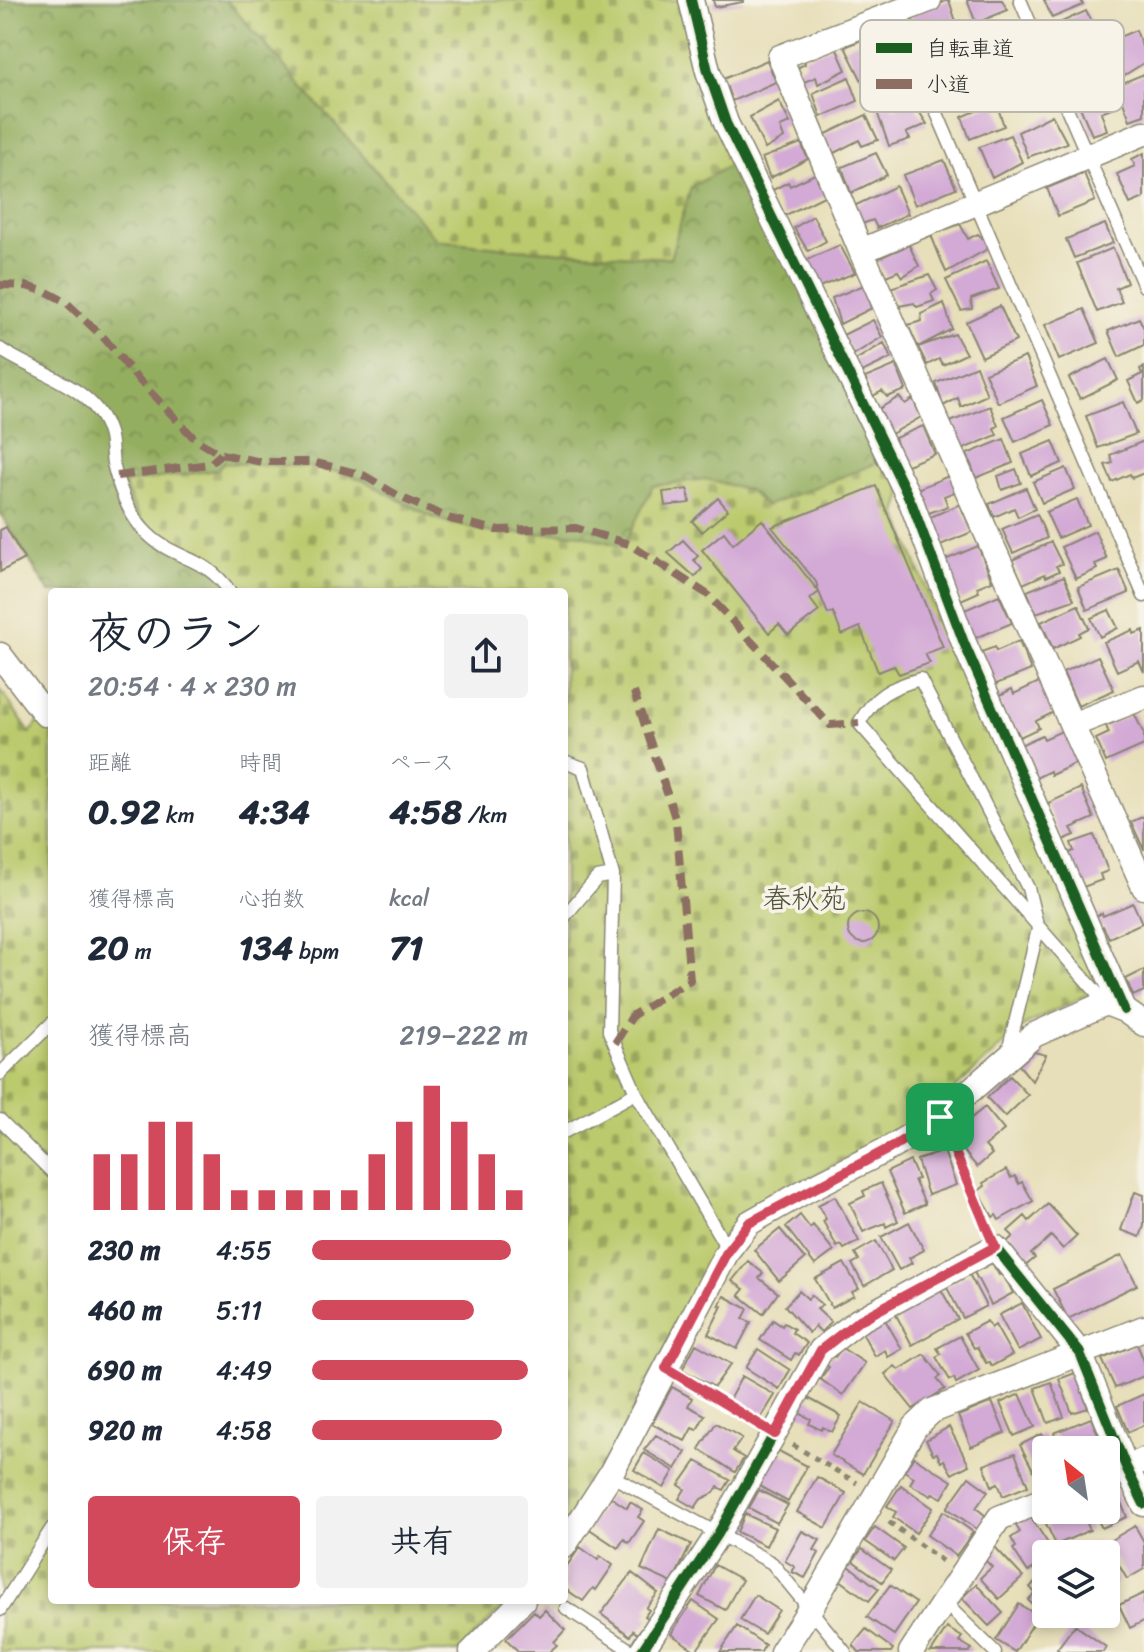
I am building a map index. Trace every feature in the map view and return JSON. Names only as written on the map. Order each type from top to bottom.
[{"type":"street","points":[[568,1540],[610,1475],[728,1250],[749,1223],[892,1147],[940,1117],[1034,1035],[1125,1012],[964,643],[912,504],[726,123],[708,71],[691,0]]},
{"type":"street","points":[[876,20],[929,0]]},
{"type":"street","points":[[860,26],[780,57],[861,251],[1144,887]]},
{"type":"street","points":[[861,251],[1144,133]]},
{"type":"street","points":[[0,655],[48,721]]},
{"type":"street","points":[[1072,725],[1144,697]]},
{"type":"street","points":[[641,1652],[718,1534],[821,1350],[858,1321],[995,1247],[1080,1353],[1125,1467],[1144,1504]]},
{"type":"street","points":[[782,1652],[915,1427],[932,1411],[1144,1328]]},
{"type":"street","points":[[911,1652],[999,1518],[1032,1505]]},
{"type":"street","points":[[472,1652],[519,1604]]},
{"type":"lane","points":[[1020,0],[1029,20]]},
{"type":"lane","points":[[894,13],[897,20]]},
{"type":"lane","points":[[936,112],[1144,596]]},
{"type":"lane","points":[[1068,112],[1144,286]]},
{"type":"lane","points":[[0,349],[81,394],[101,417],[109,432],[120,485],[140,527],[159,546],[207,566],[219,575],[227,588]]},
{"type":"lane","points":[[1007,1056],[1038,929],[1028,888],[920,679],[892,687],[870,703],[859,723],[1038,929],[1125,1012]]},
{"type":"lane","points":[[568,762],[583,768],[613,875],[609,1031],[636,1093],[728,1250]]},
{"type":"lane","points":[[568,912],[597,878],[613,875]]},
{"type":"lane","points":[[0,1074],[48,1027]]},
{"type":"lane","points":[[568,1130],[636,1093]]},
{"type":"lane","points":[[0,1120],[48,1168]]},
{"type":"lane","points":[[610,1475],[772,1563],[845,1652]]},
{"type":"lane","points":[[2,1604],[48,1534]]},
{"type":"lane","points":[[944,1602],[995,1652]]},
{"type":"lane","points":[[566,1608],[633,1652]]},
{"type":"path","points":[[940,1117],[995,1247]]},
{"type":"path","points":[[666,1368],[775,1434],[873,1500],[961,1576]]},
{"type":"green space","points":[[0,0],[226,0],[438,240],[517,249],[670,258],[691,187],[737,161],[890,458],[766,507],[748,490],[623,548],[576,533],[496,534],[453,524],[429,516],[363,480],[314,467],[217,470],[125,483],[210,564],[224,573],[233,588],[48,590],[0,513]]},
{"type":"green space","points":[[226,0],[683,0],[737,161],[691,187],[670,258],[517,249],[437,240]]},
{"type":"green space","name":"春秋苑","points":[[890,458],[903,493],[897,513],[949,647],[958,644],[1108,984],[1022,1027],[937,1105],[894,1133],[741,1214],[690,1300],[601,1473],[568,1524],[568,588],[233,588],[211,565],[154,535],[138,514],[124,483],[217,470],[223,463],[314,467],[363,480],[429,516],[453,524],[496,534],[576,533],[623,547],[653,486],[705,479],[748,490],[766,506]]},
{"type":"green space","points":[[0,689],[30,733],[48,710],[48,1604],[506,1604],[459,1652],[0,1652]]},
{"type":"building","points":[[713,0],[743,0],[743,2],[715,7]]},
{"type":"building","points":[[949,0],[955,20],[913,20],[911,15]]},
{"type":"building","points":[[967,0],[1002,0],[1008,10],[983,20],[975,20]]},
{"type":"building","points":[[1044,0],[1081,0],[1083,5],[1052,18]]},
{"type":"building","points":[[1086,11],[1090,20],[1066,20]]},
{"type":"building","points":[[1136,30],[1144,52],[1144,63],[1124,75],[1124,35]]},
{"type":"building","points":[[860,41],[860,77],[845,47]]},
{"type":"building","points":[[835,45],[846,70],[818,84],[816,77],[804,82],[797,68],[805,64],[804,58]]},
{"type":"building","points":[[767,60],[776,82],[732,101],[723,79]]},
{"type":"building","points":[[1144,74],[1144,115],[1130,120],[1124,104],[1124,82]]},
{"type":"building","points":[[849,77],[858,101],[821,117],[813,93]]},
{"type":"building","points":[[779,101],[790,123],[780,127],[784,138],[765,149],[750,117]]},
{"type":"building","points":[[877,112],[919,112],[927,124],[906,133],[910,139],[889,146]]},
{"type":"building","points":[[973,112],[999,112],[1004,126],[970,139],[962,117]]},
{"type":"building","points":[[1082,112],[1101,112],[1107,130],[1092,135]]},
{"type":"building","points":[[866,115],[878,140],[862,146],[859,140],[832,154],[824,135]]},
{"type":"building","points":[[1052,115],[1067,143],[1028,157],[1018,132]]},
{"type":"building","points":[[1010,135],[1022,162],[992,178],[979,147]]},
{"type":"building","points":[[801,143],[808,159],[770,178],[762,158]]},
{"type":"building","points":[[876,153],[887,175],[851,193],[842,167]]},
{"type":"building","points":[[1144,153],[1144,198],[1130,204],[1117,174],[1135,166],[1132,159]]},
{"type":"building","points":[[944,160],[956,188],[915,205],[903,175]]},
{"type":"building","points":[[1084,173],[1095,201],[1058,216],[1047,188]]},
{"type":"building","points":[[815,174],[826,195],[784,216],[771,191]]},
{"type":"building","points":[[896,186],[908,214],[877,228],[873,220],[862,224],[854,206]]},
{"type":"building","points":[[813,216],[826,241],[808,251],[794,228]]},
{"type":"building","points":[[960,224],[968,239],[978,234],[991,247],[946,272],[931,235]]},
{"type":"building","points":[[1105,224],[1113,243],[1074,258],[1066,239]]},
{"type":"building","points":[[840,245],[855,273],[819,287],[804,261]]},
{"type":"building","points":[[909,245],[919,266],[902,277],[898,271],[886,276],[877,259]]},
{"type":"building","points":[[1113,248],[1127,283],[1116,288],[1122,302],[1097,312],[1077,263]]},
{"type":"building","points":[[986,261],[999,289],[971,299],[972,309],[961,311],[946,280]]},
{"type":"building","points":[[929,275],[937,290],[931,294],[934,301],[917,307],[914,303],[899,306],[890,288]]},
{"type":"building","points":[[864,285],[872,308],[840,324],[832,298]]},
{"type":"building","points":[[944,303],[952,329],[918,347],[908,325],[922,321],[921,314]]},
{"type":"building","points":[[1000,306],[1016,341],[982,357],[966,322]]},
{"type":"building","points":[[1084,309],[1099,343],[1059,360],[1045,325]]},
{"type":"building","points":[[1139,318],[1144,328],[1144,345],[1119,357],[1108,331]]},
{"type":"building","points":[[873,320],[882,337],[853,355],[843,335]]},
{"type":"building","points":[[955,334],[966,354],[943,365],[939,359],[927,365],[918,347]]},
{"type":"building","points":[[884,343],[891,358],[860,373],[854,361]]},
{"type":"building","points":[[1025,357],[1037,386],[998,403],[985,373]]},
{"type":"building","points":[[1108,359],[1118,380],[1080,399],[1069,378]]},
{"type":"building","points":[[896,365],[906,390],[887,397],[882,391],[873,396],[865,378]]},
{"type":"building","points":[[976,366],[987,395],[961,407],[958,398],[943,406],[936,383]]},
{"type":"building","points":[[1144,367],[1144,400],[1138,403],[1128,381],[1142,374],[1140,369]]},
{"type":"building","points":[[899,397],[905,404],[913,399],[921,417],[886,437],[877,410]]},
{"type":"building","points":[[1042,400],[1053,425],[1015,442],[1004,417]]},
{"type":"building","points":[[1123,402],[1136,434],[1098,448],[1086,416]]},
{"type":"building","points":[[990,406],[998,426],[994,428],[997,435],[961,450],[950,422]]},
{"type":"building","points":[[923,426],[935,454],[902,467],[895,451],[899,450],[895,438]]},
{"type":"building","points":[[1004,439],[1013,463],[976,478],[967,454]]},
{"type":"building","points":[[1053,441],[1062,463],[1031,476],[1022,454]]},
{"type":"building","points":[[1144,441],[1144,473],[1132,478],[1130,474],[1112,482],[1105,465],[1113,463],[1110,455]]},
{"type":"building","points":[[1066,468],[1075,489],[1042,503],[1033,482]]},
{"type":"building","points":[[1016,469],[1021,483],[1002,490],[998,476]]},
{"type":"building","points":[[951,475],[957,491],[944,496],[948,506],[926,514],[917,489]]},
{"type":"building","points":[[876,486],[943,647],[925,654],[930,663],[899,674],[894,666],[878,672],[860,627],[842,635],[833,612],[828,614],[816,582],[772,527]]},
{"type":"building","points":[[1026,488],[1035,509],[1018,517],[1014,508],[994,517],[989,504]]},
{"type":"building","points":[[688,489],[690,503],[665,506],[663,492]]},
{"type":"building","points":[[718,498],[728,510],[702,532],[692,521]]},
{"type":"building","points":[[1077,499],[1088,525],[1058,538],[1046,512]]},
{"type":"building","points":[[960,504],[972,532],[938,546],[926,519]]},
{"type":"building","points":[[1037,514],[1047,538],[1013,553],[1002,529]]},
{"type":"building","points":[[762,520],[819,592],[810,599],[819,611],[788,635],[779,624],[769,633],[702,550],[724,532],[733,544]]},
{"type":"building","points":[[6,527],[24,559],[0,572],[0,530]]},
{"type":"building","points":[[1095,531],[1107,559],[1095,564],[1097,569],[1076,579],[1061,547]]},
{"type":"building","points":[[683,540],[698,556],[694,560],[702,569],[695,577],[668,553]]},
{"type":"building","points":[[1051,542],[1062,564],[1056,566],[1059,571],[1023,584],[1012,560]]},
{"type":"building","points":[[978,546],[992,581],[977,587],[979,592],[961,600],[945,560]]},
{"type":"building","points":[[1119,570],[1129,593],[1087,610],[1078,587]]},
{"type":"building","points":[[1064,576],[1074,600],[1036,613],[1027,591]]},
{"type":"building","points":[[999,595],[1012,623],[971,640],[960,612]]},
{"type":"building","points":[[1078,605],[1089,628],[1053,649],[1041,622]]},
{"type":"building","points":[[1109,610],[1118,628],[1100,637],[1091,618]]},
{"type":"building","points":[[1133,630],[1134,634],[1144,630],[1144,672],[1139,661],[1117,671],[1104,642]]},
{"type":"building","points":[[1019,641],[1031,670],[994,685],[981,652],[995,647],[996,651]]},
{"type":"building","points":[[1098,656],[1114,690],[1078,706],[1063,672]]},
{"type":"building","points":[[1041,681],[1056,711],[1036,721],[1039,728],[1020,737],[1017,731],[1013,732],[996,697],[1012,689],[1014,694]]},
{"type":"building","points":[[1134,713],[1144,734],[1144,745],[1106,762],[1096,739],[1109,733],[1106,726]]},
{"type":"building","points":[[1064,730],[1079,762],[1034,779],[1018,746],[1042,735],[1044,739]]},
{"type":"building","points":[[1081,788],[1094,818],[1071,828],[1075,835],[1063,840],[1046,804]]},
{"type":"building","points":[[1144,816],[1144,850],[1131,822]]},
{"type":"building","points":[[1094,835],[1108,871],[1100,874],[1102,880],[1078,889],[1065,855],[1074,851],[1071,843]]},
{"type":"building","points":[[1133,903],[1142,923],[1109,938],[1103,926],[1097,929],[1092,918]]},
{"type":"building","points":[[863,913],[874,917],[878,928],[874,939],[863,943],[852,939],[848,928],[852,917]]},
{"type":"building","points":[[1144,970],[1144,991],[1133,996],[1126,979]]},
{"type":"building","points":[[1034,1052],[1046,1055],[1032,1081],[1019,1065]]},
{"type":"building","points":[[1010,1076],[1028,1095],[1005,1117],[987,1098]]},
{"type":"building","points":[[985,1107],[1004,1130],[985,1146],[992,1154],[977,1167],[961,1148],[965,1145],[954,1132]]},
{"type":"building","points":[[944,1151],[956,1185],[928,1195],[917,1160]]},
{"type":"building","points":[[910,1161],[918,1179],[914,1180],[925,1204],[905,1213],[887,1172]]},
{"type":"building","points":[[1006,1170],[1011,1178],[1015,1176],[1019,1184],[1022,1182],[1033,1201],[999,1220],[996,1215],[993,1217],[978,1191],[985,1186],[983,1183]]},
{"type":"building","points":[[881,1183],[898,1221],[863,1232],[850,1203],[865,1196],[863,1191]]},
{"type":"building","points":[[1135,1192],[1144,1195],[1144,1226],[1140,1237],[1121,1230]]},
{"type":"building","points":[[835,1196],[859,1241],[844,1249],[841,1245],[837,1247],[818,1205]]},
{"type":"building","points":[[1048,1204],[1077,1236],[1063,1249],[1051,1236],[1031,1254],[1035,1258],[1024,1267],[1004,1245],[1013,1236],[1008,1231],[1025,1216],[1029,1221]]},
{"type":"building","points":[[800,1215],[810,1228],[813,1225],[834,1251],[815,1265],[786,1227]]},
{"type":"building","points":[[909,1222],[924,1250],[909,1258],[912,1263],[899,1270],[881,1237]]},
{"type":"building","points":[[780,1229],[805,1259],[779,1281],[754,1250]]},
{"type":"building","points":[[876,1241],[892,1270],[864,1286],[852,1264],[859,1260],[855,1253]]},
{"type":"building","points":[[1122,1255],[1137,1285],[1068,1319],[1053,1289]]},
{"type":"building","points":[[748,1261],[763,1273],[759,1278],[778,1293],[763,1314],[739,1295],[744,1289],[732,1281]]},
{"type":"building","points":[[844,1263],[859,1289],[852,1292],[854,1296],[832,1308],[815,1279]]},
{"type":"building","points":[[992,1263],[999,1275],[1003,1273],[1013,1293],[991,1305],[974,1272]]},
{"type":"building","points":[[969,1274],[986,1306],[963,1318],[946,1286]]},
{"type":"building","points":[[940,1288],[958,1319],[912,1345],[895,1313]]},
{"type":"building","points":[[799,1291],[808,1299],[811,1295],[822,1305],[817,1309],[831,1322],[821,1332],[815,1326],[809,1333],[785,1306]]},
{"type":"building","points":[[724,1296],[748,1309],[743,1319],[751,1322],[737,1349],[708,1334]]},
{"type":"building","points":[[1022,1303],[1041,1339],[1018,1351],[999,1315]]},
{"type":"building","points":[[884,1318],[902,1349],[888,1357],[885,1350],[875,1356],[861,1331]]},
{"type":"building","points":[[773,1320],[794,1329],[792,1333],[807,1343],[791,1360],[760,1340]]},
{"type":"building","points":[[987,1321],[991,1328],[995,1325],[1012,1355],[992,1366],[986,1363],[965,1333]]},
{"type":"building","points":[[960,1336],[979,1370],[956,1383],[954,1378],[950,1380],[936,1357],[941,1354],[937,1348]]},
{"type":"building","points":[[696,1344],[731,1364],[714,1387],[682,1370]]},
{"type":"building","points":[[1137,1344],[1144,1361],[1144,1376],[1115,1388],[1102,1359]]},
{"type":"building","points":[[842,1348],[865,1363],[843,1395],[820,1379],[829,1367],[825,1364]]},
{"type":"building","points":[[758,1349],[790,1370],[779,1389],[746,1368]]},
{"type":"building","points":[[924,1354],[941,1376],[937,1379],[945,1389],[913,1409],[885,1374],[895,1366],[899,1370]]},
{"type":"building","points":[[1075,1373],[1088,1408],[1072,1413],[1059,1379]]},
{"type":"building","points":[[742,1376],[775,1395],[761,1418],[729,1400]]},
{"type":"building","points":[[1051,1382],[1064,1417],[1048,1423],[1035,1388]]},
{"type":"building","points":[[672,1387],[692,1398],[688,1406],[705,1415],[697,1430],[692,1428],[685,1441],[652,1424]]},
{"type":"building","points":[[1020,1394],[1035,1427],[1014,1436],[1000,1403]]},
{"type":"building","points":[[1144,1394],[1144,1425],[1128,1432],[1117,1406]]},
{"type":"building","points":[[808,1398],[841,1416],[832,1432],[809,1424],[811,1419],[799,1413]]},
{"type":"building","points":[[863,1402],[895,1421],[863,1474],[831,1455]]},
{"type":"building","points":[[992,1402],[1005,1433],[971,1447],[958,1416]]},
{"type":"building","points":[[1091,1418],[1099,1436],[1055,1436],[1054,1433]]},
{"type":"building","points":[[716,1423],[742,1438],[733,1451],[744,1458],[735,1472],[699,1449]]},
{"type":"building","points":[[949,1427],[969,1465],[952,1474],[944,1460],[941,1462],[937,1453],[933,1454],[926,1440]]},
{"type":"building","points":[[656,1435],[686,1452],[676,1469],[644,1450]]},
{"type":"building","points":[[1032,1439],[1032,1468],[1020,1445]]},
{"type":"building","points":[[777,1450],[807,1466],[788,1502],[757,1485]]},
{"type":"building","points":[[644,1453],[674,1471],[664,1488],[634,1470]]},
{"type":"building","points":[[1015,1453],[1028,1486],[1003,1496],[998,1483],[992,1486],[984,1465]]},
{"type":"building","points":[[914,1457],[952,1481],[942,1498],[933,1493],[931,1496],[910,1484],[914,1477],[904,1471]]},
{"type":"building","points":[[696,1461],[730,1480],[724,1490],[718,1487],[714,1493],[701,1499],[695,1508],[679,1499],[685,1489],[679,1485]]},
{"type":"building","points":[[817,1477],[846,1493],[826,1528],[797,1512]]},
{"type":"building","points":[[969,1477],[988,1491],[976,1508],[986,1516],[977,1529],[947,1508]]},
{"type":"building","points":[[901,1485],[933,1508],[916,1533],[893,1517],[896,1512],[887,1506]]},
{"type":"building","points":[[759,1490],[788,1505],[777,1523],[749,1508]]},
{"type":"building","points":[[609,1496],[627,1508],[630,1502],[643,1510],[638,1517],[644,1521],[629,1543],[624,1539],[618,1548],[588,1528]]},
{"type":"building","points":[[1120,1500],[1127,1517],[1120,1520]]},
{"type":"building","points":[[944,1511],[973,1532],[956,1556],[927,1535]]},
{"type":"building","points":[[745,1514],[775,1528],[766,1546],[737,1532]]},
{"type":"building","points":[[1030,1516],[1032,1524],[1035,1524],[1046,1540],[1032,1540],[1032,1569],[1028,1572],[1013,1549],[1016,1547],[1011,1538],[1020,1532],[1016,1526]]},
{"type":"building","points":[[1046,1524],[1087,1524],[1090,1530],[1067,1540],[1054,1540]]},
{"type":"building","points":[[1135,1526],[1144,1542],[1144,1569],[1127,1579],[1120,1567],[1120,1540],[1111,1540]]},
{"type":"building","points":[[875,1527],[904,1548],[894,1561],[865,1541]]},
{"type":"building","points":[[659,1529],[691,1544],[672,1583],[641,1569]]},
{"type":"building","points":[[802,1531],[820,1540],[814,1550],[819,1553],[805,1578],[792,1572],[795,1567],[785,1561]]},
{"type":"building","points":[[580,1547],[598,1560],[600,1556],[613,1565],[596,1590],[593,1588],[583,1601],[568,1591],[568,1564]]},
{"type":"building","points":[[995,1547],[1023,1577],[999,1599],[980,1578],[992,1567],[983,1558]]},
{"type":"building","points":[[862,1549],[891,1570],[882,1582],[853,1561]]},
{"type":"building","points":[[715,1565],[742,1580],[725,1610],[699,1596]]},
{"type":"building","points":[[849,1566],[879,1589],[869,1601],[840,1580]]},
{"type":"building","points":[[632,1573],[658,1593],[646,1608],[649,1610],[645,1616],[649,1619],[637,1634],[633,1630],[630,1636],[601,1614]]},
{"type":"building","points":[[976,1584],[1003,1613],[989,1626],[962,1598]]},
{"type":"building","points":[[890,1585],[916,1603],[894,1635],[867,1617]]},
{"type":"building","points":[[1144,1593],[1144,1621],[1130,1628],[1120,1605]]},
{"type":"building","points":[[755,1595],[779,1610],[764,1634],[740,1620]]},
{"type":"building","points":[[693,1601],[719,1619],[696,1651],[671,1634]]},
{"type":"building","points":[[1019,1604],[1032,1612],[1032,1625],[1015,1652],[996,1640]]},
{"type":"building","points":[[545,1610],[565,1630],[554,1642],[557,1645],[549,1652],[519,1652],[506,1639],[534,1611],[539,1616]]},
{"type":"building","points":[[737,1626],[765,1645],[761,1652],[720,1652]]},
{"type":"building","points":[[947,1628],[962,1637],[959,1641],[972,1649],[969,1652],[931,1652]]},
{"type":"building","points":[[1073,1628],[1079,1628],[1106,1647],[1103,1652],[1061,1652],[1057,1649]]},
{"type":"building","points":[[866,1629],[893,1649],[891,1652],[859,1652],[853,1645]]},
{"type":"marked path","points":[[0,285],[26,286],[66,302],[105,339],[136,377],[196,440],[221,454],[262,462],[313,462],[363,475],[402,498],[451,519],[496,530],[576,528],[629,544],[707,594],[830,725],[859,723]]},
{"type":"marked path","points":[[117,476],[210,464],[221,454]]},
{"type":"marked path","points":[[615,1043],[633,1015],[690,980],[676,821],[634,692]]},
{"type":"cycle path","points":[[691,0],[708,71],[726,123],[912,504],[964,643],[1124,1010]]},
{"type":"cycle path","points":[[641,1652],[718,1534],[821,1350],[858,1321],[995,1247],[1080,1353],[1144,1504]]},
{"type":"route","points":[[940,1117],[995,1247],[858,1321],[821,1350],[775,1434],[666,1368],[728,1250],[749,1223],[892,1147],[940,1117]]}]
